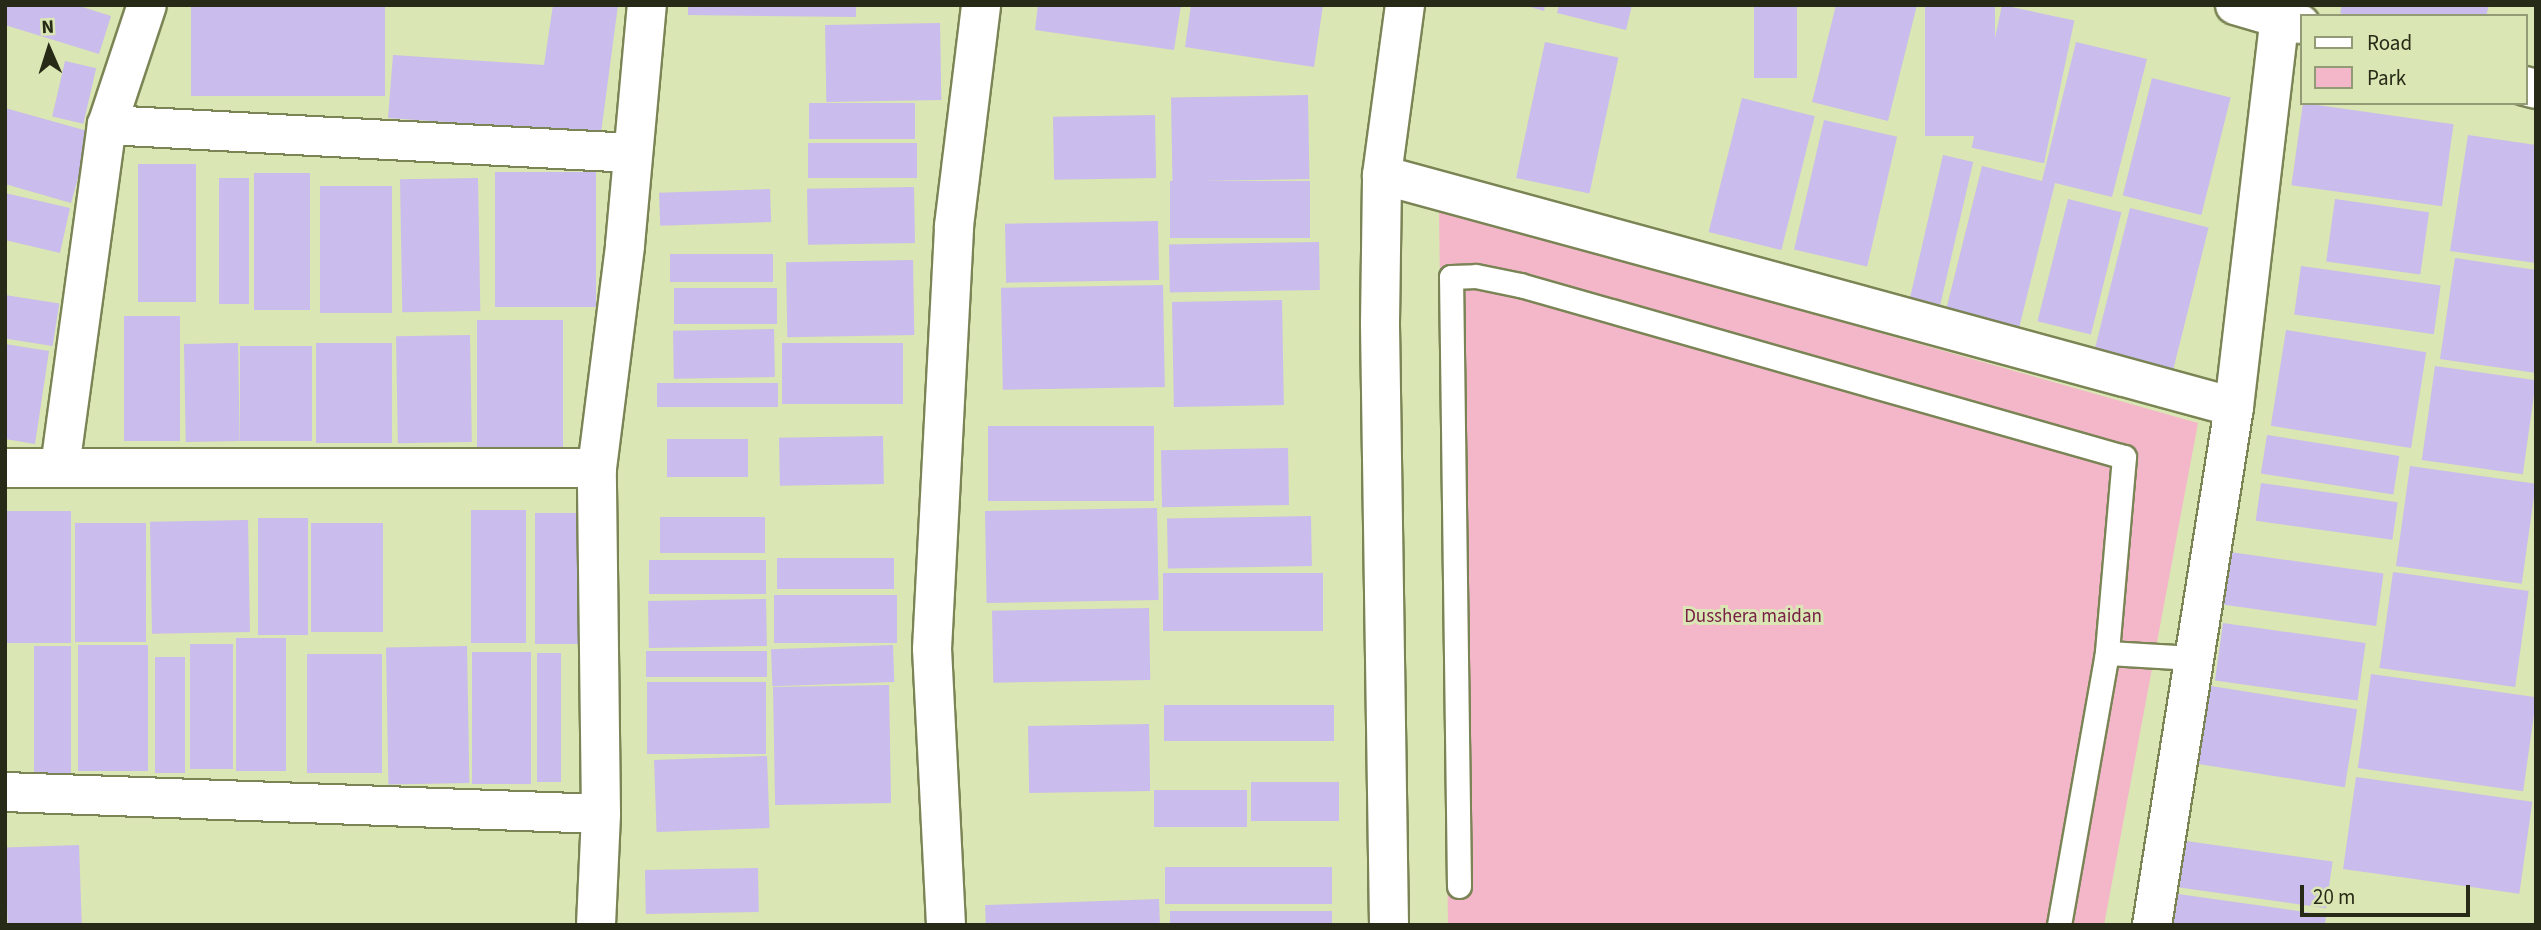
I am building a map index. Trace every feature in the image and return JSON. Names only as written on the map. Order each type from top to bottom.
[{"type":"street","points":[[60,467],[107,125],[147,5]]},
{"type":"street","points":[[596,925],[601,814],[597,468],[647,5]]},
{"type":"street","points":[[946,925],[932,649],[954,226],[981,5]]},
{"type":"street","points":[[1389,925],[1380,323],[1382,175],[1405,5]]},
{"type":"street","points":[[2152,925],[2234,407],[2286,16],[2235,5]]},
{"type":"street","points":[[107,125],[632,153]]},
{"type":"street","points":[[1382,175],[2234,407]]},
{"type":"street","points":[[5,468],[597,468]]},
{"type":"street","points":[[5,792],[601,814]]},
{"type":"lane","points":[[1459,886],[1451,277],[1476,275],[1520,285],[2124,457],[2107,653],[2059,925]]},
{"type":"lane","points":[[2107,653],[2194,658]]},
{"type":"green space","name":"Dusshera maidan","points":[[1439,208],[2198,423],[2104,925],[1448,925]]},
{"type":"building","points":[[5,5],[76,5],[111,16],[99,54],[5,25]]},
{"type":"building","points":[[191,5],[385,5],[385,96],[191,96]]},
{"type":"building","points":[[553,5],[618,5],[601,133],[388,118],[393,55],[544,65]]},
{"type":"building","points":[[688,5],[856,5],[856,17],[688,15]]},
{"type":"building","points":[[1038,5],[1181,5],[1174,50],[1035,30]]},
{"type":"building","points":[[1191,5],[1323,5],[1314,67],[1185,47]]},
{"type":"building","points":[[1524,5],[1545,5],[1544,11]]},
{"type":"building","points":[[1559,5],[1632,5],[1626,30],[1557,13]]},
{"type":"building","points":[[1754,5],[1797,5],[1797,78],[1754,78]]},
{"type":"building","points":[[1836,5],[1917,5],[1888,121],[1812,102]]},
{"type":"building","points":[[1925,5],[1995,5],[1995,136],[1925,136]]},
{"type":"building","points":[[2002,5],[2074,20],[2044,163],[1972,148]]},
{"type":"building","points":[[2342,5],[2489,5],[2487,14],[2340,13]]},
{"type":"building","points":[[940,23],[941,100],[826,102],[825,25]]},
{"type":"building","points":[[1545,42],[1618,58],[1589,194],[1516,178]]},
{"type":"building","points":[[2076,42],[2147,59],[2112,197],[2055,183],[2019,328],[1946,310],[1982,166],[2042,181]]},
{"type":"building","points":[[65,61],[96,68],[83,124],[52,117]]},
{"type":"building","points":[[2152,78],[2231,98],[2201,215],[2123,195]]},
{"type":"building","points":[[1308,95],[1309,179],[1172,181],[1171,97]]},
{"type":"building","points":[[1742,98],[1815,116],[1781,250],[1709,232]]},
{"type":"building","points":[[809,103],[915,103],[915,139],[809,139]]},
{"type":"building","points":[[2303,105],[2454,124],[2442,206],[2291,185]]},
{"type":"building","points":[[5,108],[91,132],[71,203],[5,184]]},
{"type":"building","points":[[1155,115],[1156,178],[1054,180],[1053,117]]},
{"type":"building","points":[[1824,120],[1897,137],[1867,266],[1794,250]]},
{"type":"building","points":[[2468,135],[2536,145],[2536,263],[2450,251]]},
{"type":"building","points":[[808,143],[917,143],[917,178],[808,178]]},
{"type":"building","points":[[1943,155],[1973,162],[1940,305],[1910,298]]},
{"type":"building","points":[[138,164],[196,164],[196,302],[138,302]]},
{"type":"building","points":[[495,172],[596,172],[596,307],[495,307]]},
{"type":"building","points":[[254,173],[310,173],[310,310],[254,310]]},
{"type":"building","points":[[219,178],[249,178],[249,304],[219,304]]},
{"type":"building","points":[[478,178],[480,311],[402,312],[400,179]]},
{"type":"building","points":[[1170,181],[1310,181],[1310,238],[1170,238]]},
{"type":"building","points":[[320,186],[392,186],[392,313],[320,313]]},
{"type":"building","points":[[914,187],[915,243],[808,245],[807,189]]},
{"type":"building","points":[[770,189],[771,222],[660,226],[659,193]]},
{"type":"building","points":[[5,193],[70,208],[60,253],[5,240]]},
{"type":"building","points":[[2068,199],[2121,212],[2091,335],[2038,321]]},
{"type":"building","points":[[2335,199],[2429,212],[2420,275],[2326,261]]},
{"type":"building","points":[[2130,208],[2209,228],[2173,371],[2094,352]]},
{"type":"building","points":[[1158,221],[1159,280],[1006,283],[1005,224]]},
{"type":"building","points":[[1319,242],[1320,290],[1170,293],[1169,245]]},
{"type":"building","points":[[670,254],[773,254],[773,282],[670,282]]},
{"type":"building","points":[[2455,258],[2536,270],[2536,373],[2440,359]]},
{"type":"building","points":[[913,260],[914,335],[787,337],[786,262]]},
{"type":"building","points":[[2301,266],[2441,286],[2434,334],[2294,315]]},
{"type":"building","points":[[1163,285],[1165,387],[1003,390],[1001,288]]},
{"type":"building","points":[[674,288],[777,288],[777,324],[674,324]]},
{"type":"building","points":[[5,295],[59,304],[53,346],[5,339]]},
{"type":"building","points":[[1282,300],[1284,405],[1174,407],[1172,302]]},
{"type":"building","points":[[124,316],[180,316],[180,441],[124,441]]},
{"type":"building","points":[[477,320],[563,320],[563,448],[477,448]]},
{"type":"building","points":[[774,329],[775,377],[674,379],[673,331]]},
{"type":"building","points":[[2286,330],[2426,352],[2411,448],[2271,426]]},
{"type":"building","points":[[470,335],[472,442],[398,443],[396,336]]},
{"type":"building","points":[[238,343],[240,441],[186,442],[184,344]]},
{"type":"building","points":[[316,343],[392,343],[392,443],[316,443]]},
{"type":"building","points":[[782,343],[903,343],[903,404],[782,404]]},
{"type":"building","points":[[5,344],[49,351],[35,444],[5,439]]},
{"type":"building","points":[[240,346],[312,346],[312,441],[240,441]]},
{"type":"building","points":[[2435,366],[2536,380],[2523,474],[2422,460]]},
{"type":"building","points":[[657,383],[778,383],[778,407],[657,407]]},
{"type":"building","points":[[988,426],[1154,426],[1154,501],[988,501]]},
{"type":"building","points":[[2267,435],[2399,456],[2393,494],[2261,474]]},
{"type":"building","points":[[883,436],[884,484],[780,486],[779,438]]},
{"type":"building","points":[[667,439],[748,439],[748,477],[667,477]]},
{"type":"building","points":[[1288,448],[1289,505],[1162,507],[1161,450]]},
{"type":"building","points":[[2410,466],[2536,484],[2522,584],[2396,566]]},
{"type":"building","points":[[2261,483],[2398,502],[2392,540],[2256,521]]},
{"type":"building","points":[[1157,508],[1159,600],[987,603],[985,511]]},
{"type":"building","points":[[471,510],[526,510],[526,643],[471,643]]},
{"type":"building","points":[[5,511],[71,511],[71,643],[5,643]]},
{"type":"building","points":[[535,513],[578,513],[578,644],[535,644]]},
{"type":"building","points":[[1311,516],[1312,566],[1168,569],[1167,519]]},
{"type":"building","points":[[660,517],[765,517],[765,553],[660,553]]},
{"type":"building","points":[[258,518],[308,518],[308,635],[258,635]]},
{"type":"building","points":[[248,520],[250,632],[152,634],[150,522]]},
{"type":"building","points":[[75,523],[146,523],[146,642],[75,642]]},
{"type":"building","points":[[311,523],[383,523],[383,632],[311,632]]},
{"type":"building","points":[[2230,552],[2383,574],[2376,626],[2223,604]]},
{"type":"building","points":[[777,558],[894,558],[894,589],[777,589]]},
{"type":"building","points":[[649,560],[766,560],[766,594],[649,594]]},
{"type":"building","points":[[2393,572],[2529,591],[2515,687],[2380,668]]},
{"type":"building","points":[[1163,573],[1323,573],[1323,631],[1163,631]]},
{"type":"building","points":[[774,595],[897,595],[897,643],[774,643]]},
{"type":"building","points":[[766,599],[767,646],[649,648],[648,601]]},
{"type":"building","points":[[1149,608],[1150,680],[993,683],[992,611]]},
{"type":"building","points":[[2223,623],[2366,643],[2358,700],[2215,680]]},
{"type":"building","points":[[236,638],[286,638],[286,771],[236,771]]},
{"type":"building","points":[[190,644],[233,644],[233,769],[190,769]]},
{"type":"building","points":[[78,645],[148,645],[148,771],[78,771]]},
{"type":"building","points":[[893,645],[894,682],[772,686],[771,649]]},
{"type":"building","points":[[34,646],[71,646],[71,780],[34,780]]},
{"type":"building","points":[[467,646],[469,783],[388,784],[386,647]]},
{"type":"building","points":[[646,651],[767,651],[767,677],[646,677]]},
{"type":"building","points":[[472,652],[531,652],[531,784],[472,784]]},
{"type":"building","points":[[537,653],[561,653],[561,782],[537,782]]},
{"type":"building","points":[[307,654],[382,654],[382,773],[307,773]]},
{"type":"building","points":[[155,657],[185,657],[185,773],[155,773]]},
{"type":"building","points":[[2371,674],[2536,697],[2523,791],[2358,768]]},
{"type":"building","points":[[647,682],[766,682],[766,754],[647,754]]},
{"type":"building","points":[[889,685],[891,803],[775,805],[773,687]]},
{"type":"building","points":[[2211,686],[2357,709],[2345,787],[2199,764]]},
{"type":"building","points":[[1164,705],[1334,705],[1334,741],[1164,741]]},
{"type":"building","points":[[1149,724],[1150,791],[1029,793],[1028,726]]},
{"type":"building","points":[[767,756],[770,828],[657,832],[654,760]]},
{"type":"building","points":[[2356,777],[2532,802],[2519,894],[2343,869]]},
{"type":"building","points":[[1251,782],[1339,782],[1339,821],[1251,821]]},
{"type":"building","points":[[1154,790],[1247,790],[1247,827],[1154,827]]},
{"type":"building","points":[[2186,841],[2333,862],[2326,908],[2179,888]]},
{"type":"building","points":[[79,845],[82,925],[8,925],[5,848]]},
{"type":"building","points":[[1165,867],[1332,867],[1332,904],[1165,904]]},
{"type":"building","points":[[758,868],[759,912],[646,914],[645,870]]},
{"type":"building","points":[[2178,894],[2326,915],[2325,925],[2173,925]]},
{"type":"building","points":[[1159,899],[1160,925],[986,925],[985,905]]},
{"type":"building","points":[[1170,911],[1332,911],[1332,925],[1170,925]]}]
